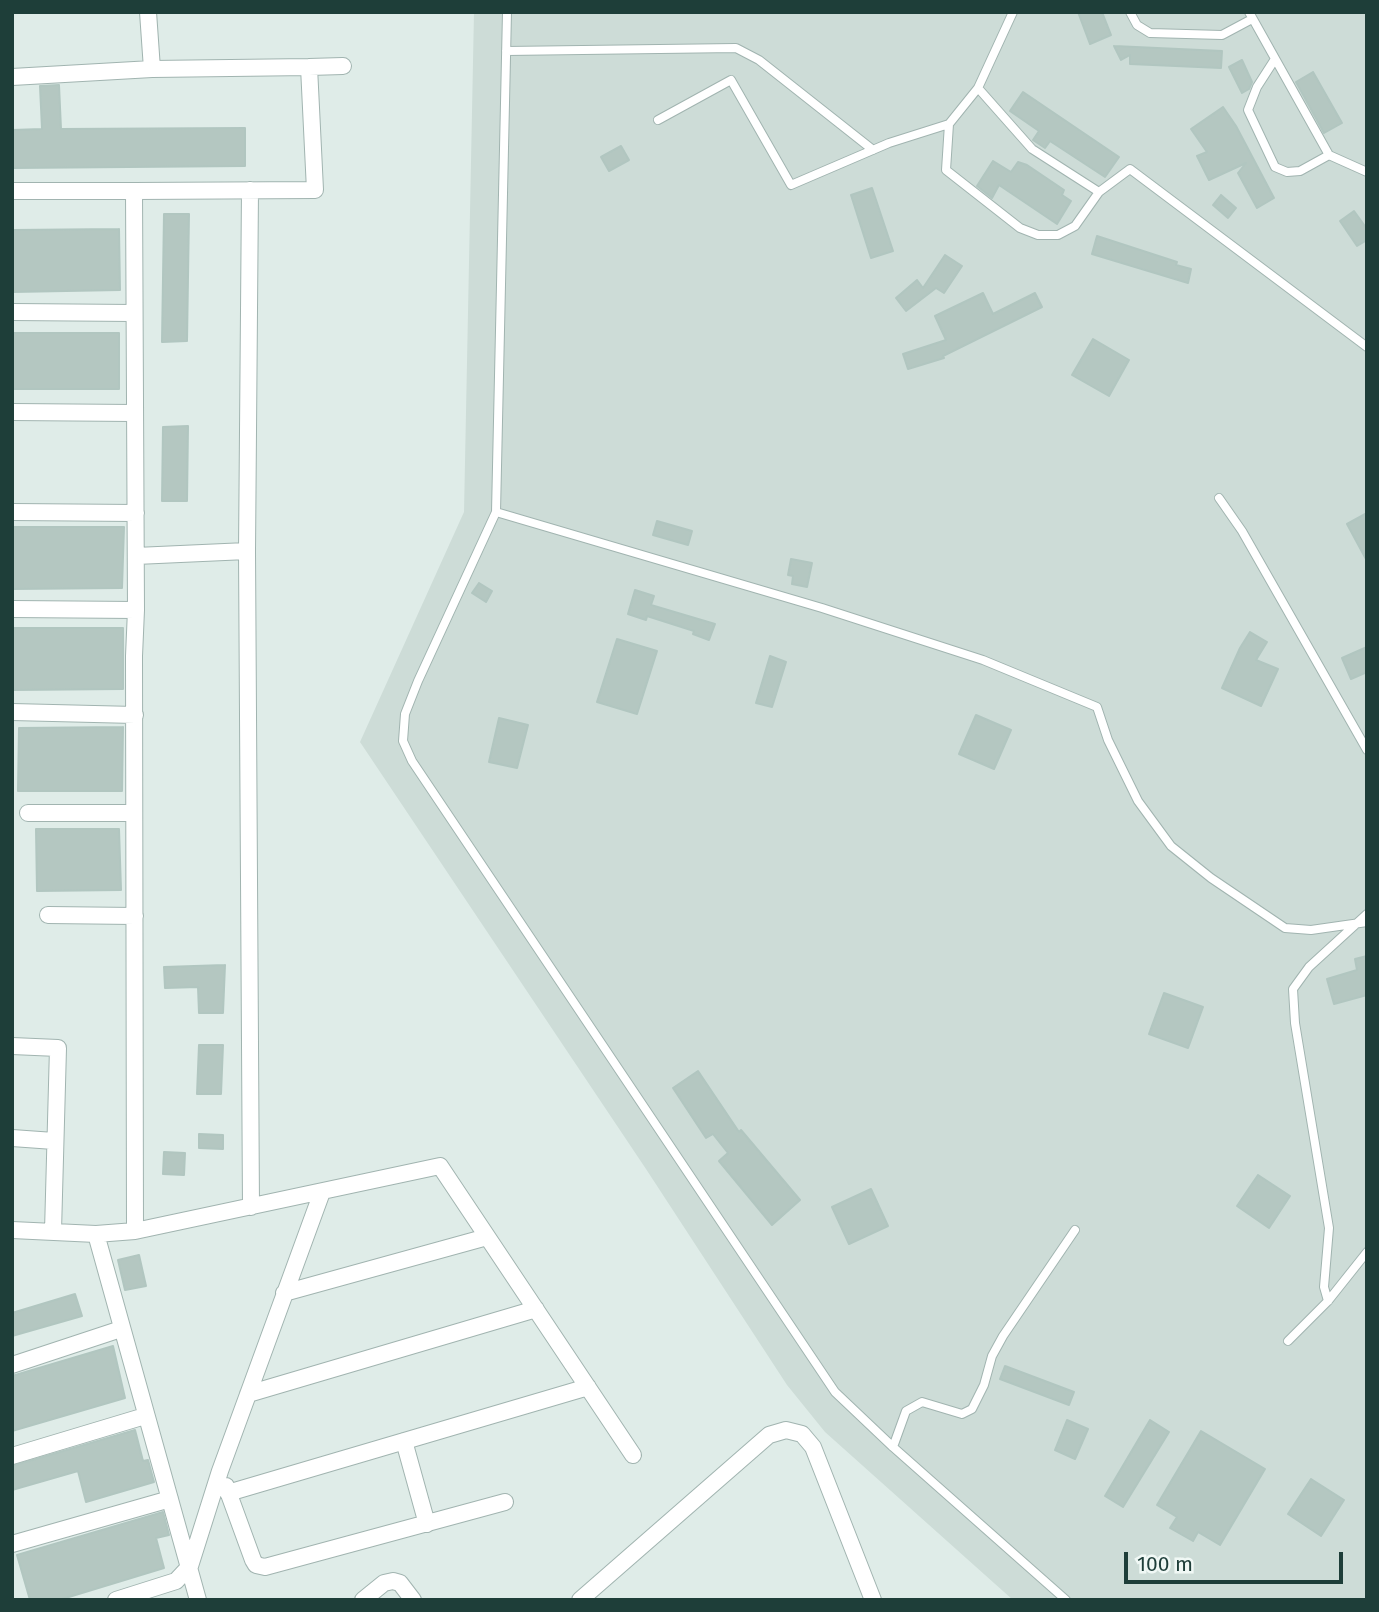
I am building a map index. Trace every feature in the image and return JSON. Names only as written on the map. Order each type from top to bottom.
[{"type":"street","points":[[148,12],[152,69]]},
{"type":"street","points":[[12,76],[152,69],[343,66]]},
{"type":"street","points":[[12,191],[315,190],[309,67]]},
{"type":"street","points":[[250,190],[247,551],[251,1207]]},
{"type":"street","points":[[134,191],[135,1231]]},
{"type":"street","points":[[12,312],[134,313]]},
{"type":"street","points":[[12,412],[134,413]]},
{"type":"street","points":[[12,512],[136,513]]},
{"type":"street","points":[[136,556],[247,551]]},
{"type":"street","points":[[12,609],[136,610]]},
{"type":"street","points":[[12,712],[135,715]]},
{"type":"street","points":[[28,813],[134,813]]},
{"type":"street","points":[[48,915],[135,916]]},
{"type":"street","points":[[12,1046],[58,1048],[53,1231]]},
{"type":"street","points":[[12,1138],[54,1141]]},
{"type":"street","points":[[12,1230],[96,1234],[135,1231],[440,1166],[633,1455]]},
{"type":"street","points":[[116,1600],[176,1581],[190,1566],[220,1471],[322,1192]]},
{"type":"street","points":[[96,1234],[198,1600]]},
{"type":"street","points":[[284,1293],[487,1237]]},
{"type":"street","points":[[248,1394],[536,1309]]},
{"type":"street","points":[[12,1365],[121,1329]]},
{"type":"street","points":[[228,1493],[588,1387]]},
{"type":"street","points":[[12,1456],[145,1416]]},
{"type":"street","points":[[580,1600],[769,1435],[786,1430],[802,1434],[813,1447],[873,1600]]},
{"type":"street","points":[[404,1441],[427,1524]]},
{"type":"street","points":[[220,1471],[253,1560],[260,1567],[270,1567],[505,1502]]},
{"type":"street","points":[[12,1544],[170,1499]]},
{"type":"street","points":[[363,1600],[384,1583],[393,1581],[400,1583],[413,1600]]},
{"type":"lane","points":[[506,12],[496,512],[418,681],[405,714],[403,741],[412,761],[728,1229],[818,1370],[835,1392],[893,1447],[1066,1600]]},
{"type":"lane","points":[[657,120],[731,80],[791,185],[873,150],[949,124],[978,88],[1013,12]]},
{"type":"lane","points":[[1130,12],[1137,25],[1150,33],[1222,35],[1250,16],[1329,155],[1367,172]]},
{"type":"lane","points":[[506,51],[736,48],[759,60],[873,150]]},
{"type":"lane","points":[[1275,59],[1257,87],[1248,110],[1275,167],[1287,172],[1300,171],[1329,155]]},
{"type":"lane","points":[[978,88],[1032,149],[1099,192]]},
{"type":"lane","points":[[949,124],[946,170],[1020,228],[1038,235],[1058,235],[1075,226],[1099,192],[1130,169],[1367,347]]},
{"type":"lane","points":[[1219,498],[1242,531],[1367,750]]},
{"type":"lane","points":[[496,512],[822,608],[983,660],[1097,707],[1108,740],[1138,801],[1171,846],[1211,878],[1285,928],[1311,930],[1367,922]]},
{"type":"lane","points":[[1328,1301],[1324,1287],[1329,1228],[1295,1023],[1293,989],[1308,967],[1367,914]]},
{"type":"lane","points":[[893,1447],[906,1411],[922,1402],[962,1414],[972,1409],[984,1385],[992,1356],[1003,1336],[1075,1230]]},
{"type":"lane","points":[[1287,1341],[1328,1301],[1367,1252]]},
{"type":"shaded area","points":[[474,12],[1367,12],[1367,1600],[1013,1600],[825,1432],[787,1385],[360,742],[464,512]]},
{"type":"building","points":[[1078,12],[1102,12],[1111,35],[1090,44]]},
{"type":"building","points":[[1114,46],[1222,51],[1221,68],[1130,64],[1130,55],[1121,60]]},
{"type":"building","points":[[1242,60],[1252,82],[1249,89],[1242,93],[1229,67]]},
{"type":"building","points":[[1313,72],[1342,123],[1324,133],[1296,82]]},
{"type":"building","points":[[59,85],[61,129],[245,128],[245,166],[12,168],[12,130],[42,129],[40,86]]},
{"type":"building","points":[[1023,92],[1119,157],[1105,177],[1050,141],[1045,148],[1033,140],[1039,131],[1010,111]]},
{"type":"building","points":[[1223,107],[1274,198],[1257,208],[1238,173],[1246,163],[1209,180],[1197,156],[1207,152],[1191,129]]},
{"type":"building","points":[[621,146],[629,160],[609,171],[601,157]]},
{"type":"building","points":[[993,161],[1011,172],[1018,162],[1027,165],[1064,190],[1062,195],[1071,201],[1057,224],[999,185],[992,198],[977,186]]},
{"type":"building","points":[[872,188],[893,251],[871,258],[851,195]]},
{"type":"building","points":[[1221,195],[1236,208],[1228,218],[1213,205]]},
{"type":"building","points":[[1354,211],[1367,229],[1367,240],[1357,246],[1340,221]]},
{"type":"building","points":[[164,214],[189,214],[187,341],[162,342]]},
{"type":"building","points":[[119,229],[120,290],[12,292],[13,230]]},
{"type":"building","points":[[1097,236],[1191,269],[1188,283],[1092,254]]},
{"type":"building","points":[[945,255],[962,266],[944,293],[936,288],[906,311],[896,298],[917,280],[923,288]]},
{"type":"building","points":[[983,293],[993,314],[1035,293],[1042,307],[943,356],[944,358],[908,369],[903,354],[946,340],[935,316]]},
{"type":"building","points":[[12,333],[119,333],[119,389],[12,389]]},
{"type":"building","points":[[1093,339],[1129,360],[1109,396],[1072,375]]},
{"type":"building","points":[[188,426],[187,501],[162,501],[163,427]]},
{"type":"building","points":[[1367,513],[1367,561],[1347,524]]},
{"type":"building","points":[[657,521],[692,531],[688,545],[653,535]]},
{"type":"building","points":[[12,527],[124,527],[122,588],[12,589]]},
{"type":"building","points":[[791,559],[812,563],[807,587],[792,584],[793,576],[788,575]]},
{"type":"building","points":[[479,583],[492,591],[486,602],[472,593]]},
{"type":"building","points":[[635,590],[654,596],[651,605],[715,624],[709,640],[693,634],[694,631],[647,616],[646,620],[628,614]]},
{"type":"building","points":[[12,628],[123,628],[123,689],[12,690]]},
{"type":"building","points":[[1250,632],[1267,642],[1256,660],[1278,669],[1261,706],[1222,688]]},
{"type":"building","points":[[617,639],[657,651],[637,714],[597,702]]},
{"type":"building","points":[[1367,647],[1367,672],[1351,679],[1342,658]]},
{"type":"building","points":[[770,656],[786,662],[772,707],[756,703]]},
{"type":"building","points":[[976,715],[1011,730],[994,769],[959,754]]},
{"type":"building","points":[[499,718],[528,725],[517,768],[489,762]]},
{"type":"building","points":[[123,727],[122,791],[18,791],[19,728]]},
{"type":"building","points":[[36,829],[119,829],[121,890],[37,891]]},
{"type":"building","points":[[1367,956],[1367,995],[1334,1004],[1327,979],[1357,970],[1355,959]]},
{"type":"building","points":[[225,965],[223,1013],[199,1013],[198,987],[165,988],[164,967]]},
{"type":"building","points":[[1164,993],[1203,1007],[1188,1048],[1149,1034]]},
{"type":"building","points":[[199,1045],[223,1045],[221,1094],[197,1094]]},
{"type":"building","points":[[698,1071],[739,1132],[741,1130],[800,1200],[772,1225],[719,1161],[728,1153],[713,1134],[706,1138],[673,1088]]},
{"type":"building","points":[[199,1134],[223,1135],[223,1149],[199,1148]]},
{"type":"building","points":[[164,1152],[185,1153],[184,1175],[163,1174]]},
{"type":"building","points":[[1258,1175],[1290,1196],[1269,1228],[1237,1206]]},
{"type":"building","points":[[871,1189],[888,1226],[849,1244],[832,1207]]},
{"type":"building","points":[[139,1255],[146,1286],[125,1290],[118,1260]]},
{"type":"building","points":[[75,1294],[82,1316],[12,1336],[12,1313]]},
{"type":"building","points":[[113,1346],[125,1398],[12,1431],[12,1376]]},
{"type":"building","points":[[1005,1366],[1074,1392],[1069,1405],[1000,1379]]},
{"type":"building","points":[[1067,1420],[1088,1429],[1075,1459],[1055,1450]]},
{"type":"building","points":[[1150,1420],[1169,1432],[1123,1507],[1105,1496]]},
{"type":"building","points":[[135,1430],[143,1461],[148,1460],[154,1482],[86,1502],[78,1471],[12,1490],[12,1466]]},
{"type":"building","points":[[1201,1431],[1265,1469],[1220,1545],[1198,1532],[1193,1541],[1170,1528],[1177,1517],[1157,1505]]},
{"type":"building","points":[[1311,1479],[1344,1500],[1321,1536],[1288,1514]]},
{"type":"building","points":[[163,1512],[169,1535],[156,1538],[164,1568],[59,1600],[30,1600],[17,1555]]}]
